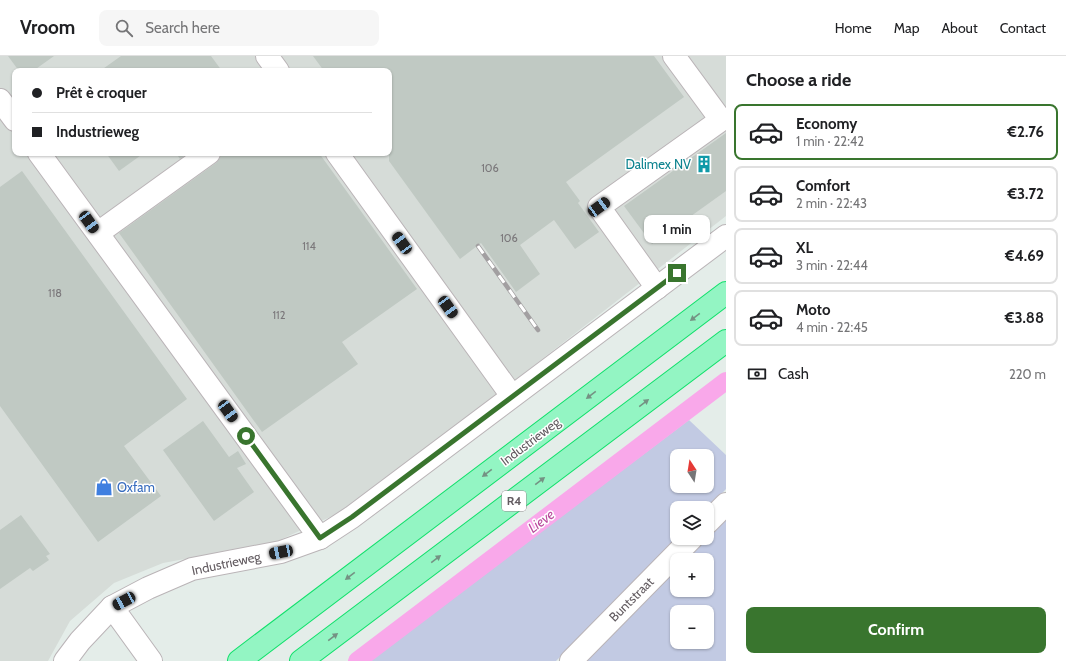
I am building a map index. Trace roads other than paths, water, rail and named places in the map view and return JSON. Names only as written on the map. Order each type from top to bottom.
[{"type":"highway","name":"Industrieweg","points":[[239,661],[726,293]]},
{"type":"highway","name":"R4","points":[[302,661],[726,341]]},
{"type":"street","points":[[267,56],[276,68]]},
{"type":"street","points":[[657,288],[599,207],[721,120],[674,56]]},
{"type":"street","points":[[0,100],[12,116]]},
{"type":"street","points":[[41,156],[320,538]]},
{"type":"street","points":[[98,233],[205,156]]},
{"type":"street","points":[[339,156],[512,396]]},
{"type":"street","name":"Industrieweg","points":[[65,661],[80,641],[112,607],[148,588],[192,569],[281,552],[320,538],[352,517],[726,236]]},
{"type":"street","points":[[714,516],[726,504]]},
{"type":"street","name":"Buntstraat","points":[[571,661],[685,545]]},
{"type":"street","points":[[112,607],[151,661]]},
{"type":"waterway","name":"Lieve","points":[[357,661],[726,381]]},
{"type":"railway","points":[[478,246],[538,330]]},
{"type":"place","name":"Dalimex NV","points":[[704,164]]},
{"type":"place","name":"Oxfam","points":[[104,487]]}]
